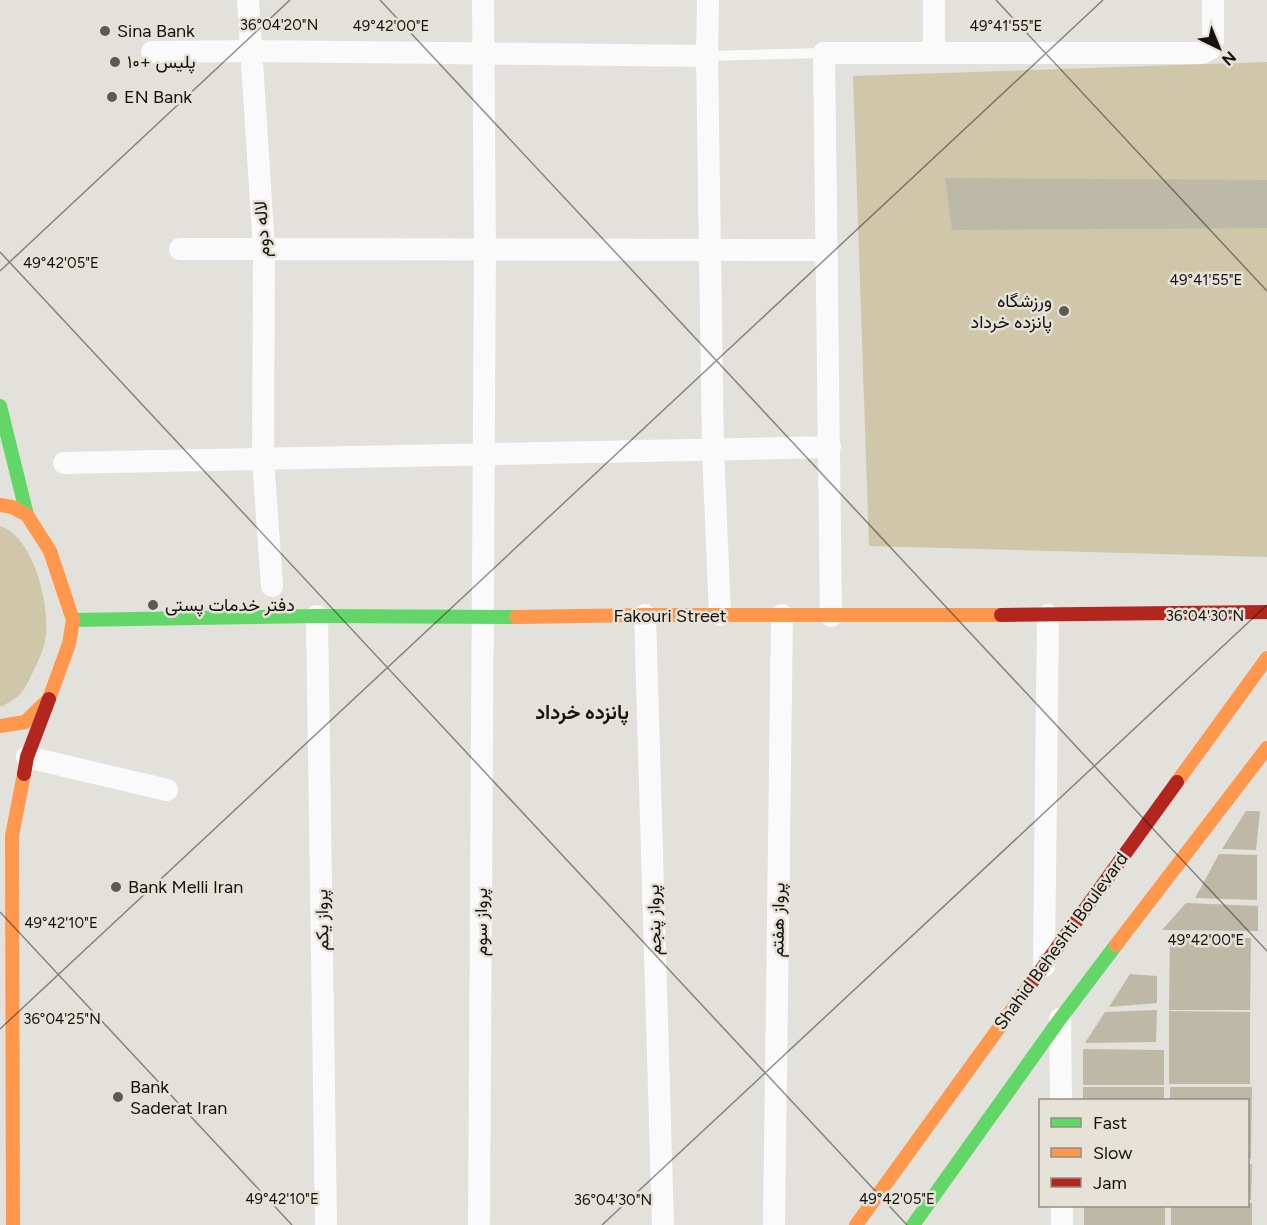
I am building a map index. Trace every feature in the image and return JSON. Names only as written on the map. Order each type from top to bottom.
[{"type":"main road","points":[[0,406],[27,515],[50,551],[73,620],[62,668],[27,757],[12,836],[13,1225]]},
{"type":"main road","points":[[0,505],[12,507],[27,515]]},
{"type":"main road","name":"Fakouri Street","points":[[73,620],[317,616],[484,618],[1267,612]]},
{"type":"main road","name":"Shahid Beheshti Boulevard","points":[[856,1225],[1267,658]]},
{"type":"main road","points":[[0,726],[25,722],[49,699]]},
{"type":"main road","points":[[913,1225],[1060,1019],[1267,748]]},
{"type":"street","name":"لاله دوم","points":[[248,0],[264,249],[263,459],[272,586]]},
{"type":"street","name":"پرواز سوم","points":[[479,1225],[484,618],[483,0]]},
{"type":"street","points":[[708,0],[713,449],[720,615]]},
{"type":"street","points":[[934,0],[934,52]]},
{"type":"street","points":[[831,616],[824,53],[1202,53],[1210,49],[1213,39],[1213,0]]},
{"type":"street","points":[[152,52],[707,56]]},
{"type":"street","points":[[180,249],[826,250]]},
{"type":"street","points":[[64,463],[830,447]]},
{"type":"street","name":"پرواز پنجم","points":[[645,615],[663,1225]]},
{"type":"street","name":"پرواز هفتم","points":[[774,1225],[782,615]]},
{"type":"street","points":[[1044,966],[1048,615]]},
{"type":"street","name":"پرواز یکم","points":[[317,616],[326,1225]]},
{"type":"street","points":[[27,757],[167,790]]},
{"type":"street","points":[[1060,1019],[1061,1099]]},
{"type":"street","points":[[1062,1207],[1062,1225]]},
{"type":"lane","points":[[707,56],[824,53]]},
{"type":"shaded area","name":"ورزشگاه پانزده خرداد","points":[[1267,62],[1267,557],[869,546],[853,76]]},
{"type":"shaded area","points":[[0,526],[12,533],[23,544],[32,560],[46,615],[44,645],[31,677],[22,692],[3,706],[0,706]]},
{"type":"building","points":[[945,178],[1267,180],[1267,228],[952,230]]},
{"type":"building","points":[[1246,811],[1260,811],[1256,850],[1222,849]]},
{"type":"building","points":[[1219,854],[1257,855],[1257,900],[1195,898]]},
{"type":"building","points":[[1186,903],[1258,906],[1258,931],[1162,930]]},
{"type":"building","points":[[1170,938],[1251,938],[1250,1010],[1169,1010]]},
{"type":"building","points":[[1130,974],[1157,976],[1157,1003],[1109,1007]]},
{"type":"building","points":[[1157,1010],[1156,1042],[1085,1043],[1105,1012]]},
{"type":"building","points":[[1169,1011],[1250,1012],[1250,1084],[1169,1084]]},
{"type":"building","points":[[1083,1049],[1164,1050],[1164,1085],[1083,1085]]},
{"type":"building","points":[[1083,1087],[1164,1087],[1164,1099],[1083,1099]]},
{"type":"building","points":[[1170,1087],[1252,1087],[1251,1159],[1249,1159],[1249,1099],[1170,1099]]},
{"type":"building","points":[[1249,1164],[1252,1164],[1251,1200],[1249,1200]]},
{"type":"building","points":[[1249,1203],[1252,1203],[1252,1225],[1171,1225],[1171,1207],[1249,1207]]},
{"type":"building","points":[[1084,1207],[1165,1207],[1165,1225],[1084,1225]]},
{"type":"traffic: fast","points":[[0,406],[27,515]]},
{"type":"traffic: fast","points":[[73,620],[317,616],[516,617]]},
{"type":"traffic: fast","points":[[913,1225],[1060,1019],[1116,945]]},
{"type":"traffic: slow","points":[[0,505],[12,507],[27,515],[50,551],[73,620],[69,644],[49,699],[25,722],[0,726]]},
{"type":"traffic: slow","points":[[516,617],[1001,615]]},
{"type":"traffic: slow","points":[[1177,782],[1267,658]]},
{"type":"traffic: slow","points":[[1116,945],[1267,748]]},
{"type":"traffic: slow","points":[[13,1225],[12,836],[24,774]]},
{"type":"traffic: slow","points":[[856,1225],[1030,985]]},
{"type":"traffic: jam","points":[[1001,615],[1267,612]]},
{"type":"traffic: jam","points":[[24,774],[27,757],[49,699]]},
{"type":"traffic: jam","points":[[1030,985],[1177,782]]},
{"type":"place","name":"Sina Bank","points":[[105,31]]},
{"type":"place","name":"پلیس +۱۰","points":[[115,62]]},
{"type":"place","name":"EN Bank","points":[[112,97]]},
{"type":"place","name":"ورزشگاه پانزده خرداد","points":[[1064,311]]},
{"type":"place","name":"دفتر خدمات پستی","points":[[153,605]]},
{"type":"place","name":"Bank Melli Iran","points":[[116,887]]},
{"type":"place","name":"Bank Saderat Iran","points":[[118,1097]]},
{"type":"district","name":"پانزده خرداد","points":[[582,712]]}]
